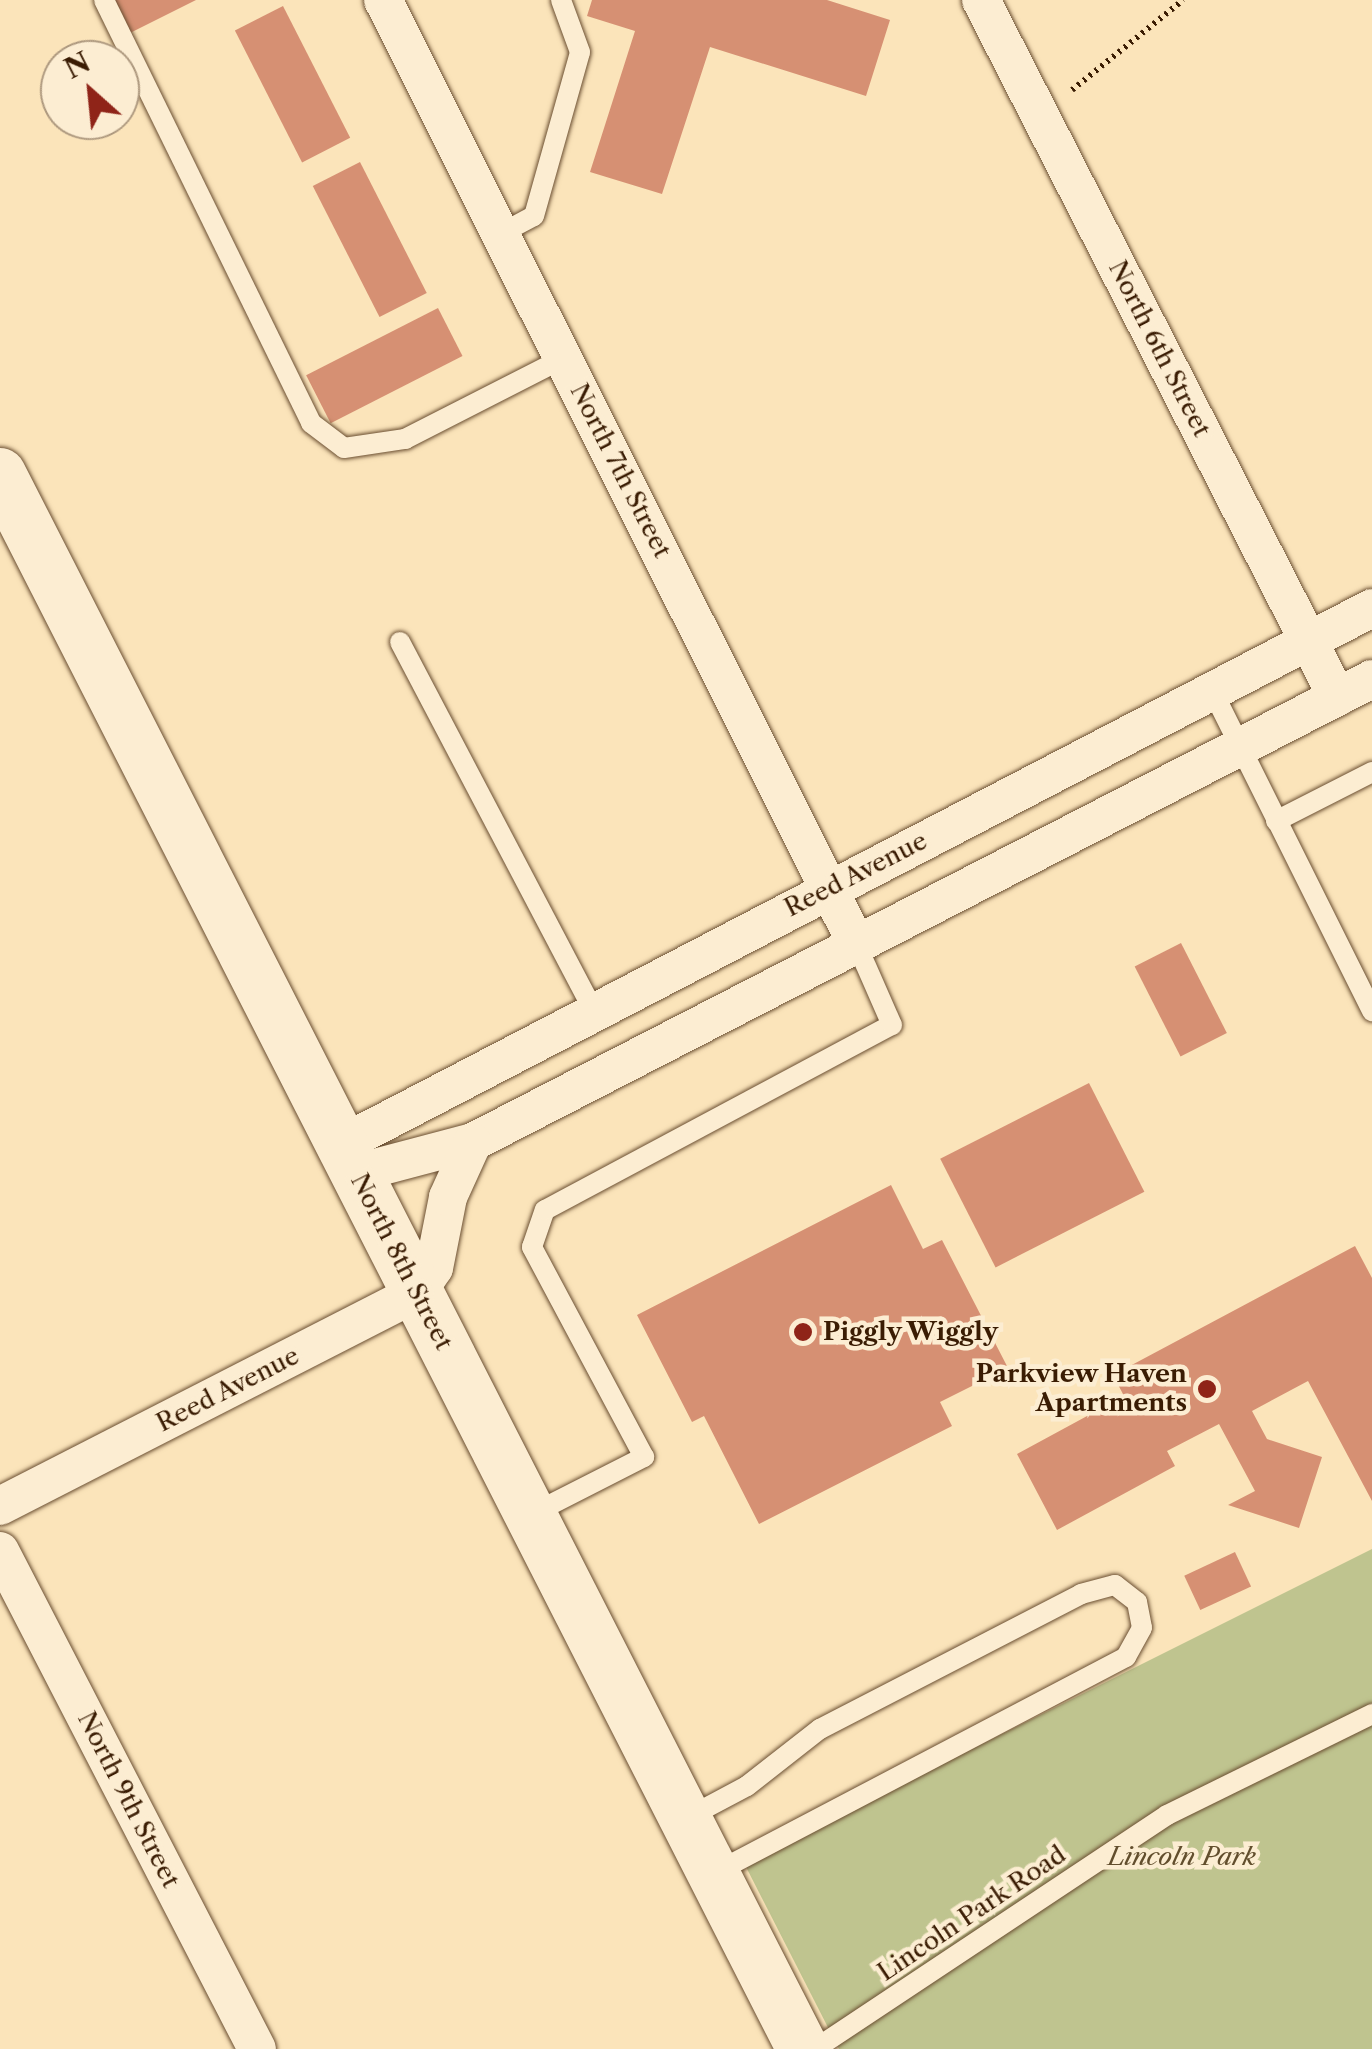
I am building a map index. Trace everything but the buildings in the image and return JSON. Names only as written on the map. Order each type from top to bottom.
[{"type":"street","name":"North 7th Street","points":[[382,0],[856,943]]},
{"type":"street","name":"North 6th Street","points":[[982,0],[1338,697]]},
{"type":"street","name":"North 8th Street","points":[[0,474],[803,2049]]},
{"type":"street","name":"Reed Avenue","points":[[349,1158],[594,1012],[1372,608]]},
{"type":"street","points":[[349,1158],[473,1142],[1372,679]]},
{"type":"street","points":[[417,1294],[434,1268],[448,1197],[473,1142]]},
{"type":"street","name":"Reed Avenue","points":[[0,1506],[417,1294]]},
{"type":"street","name":"North 9th Street","points":[[0,1551],[257,2049]]},
{"type":"lane","points":[[104,0],[311,423],[332,440],[344,448],[405,439],[564,358]]},
{"type":"lane","points":[[500,234],[534,216],[580,52],[561,0]]},
{"type":"lane","points":[[400,642],[594,1012]]},
{"type":"lane","points":[[1212,690],[1372,1012]]},
{"type":"lane","points":[[1276,821],[1372,772]]},
{"type":"lane","points":[[530,1515],[644,1457],[532,1246],[544,1210],[892,1024],[856,943]]},
{"type":"lane","points":[[685,1819],[748,1786],[820,1729],[1081,1594],[1116,1585],[1136,1602],[1142,1628],[1126,1657],[714,1874]]},
{"type":"lane","name":"Lincoln Park Road","points":[[815,2049],[1167,1815],[1372,1714]]},
{"type":"path","points":[[1072,90],[1184,0]]},
{"type":"green space","name":"Lincoln Park","points":[[1372,1549],[1372,2049],[839,2049],[744,1863]]},
{"type":"place","name":"Piggly Wiggly","points":[[803,1332]]},
{"type":"place","name":"Parkview Haven Apartments","points":[[1207,1389]]}]
